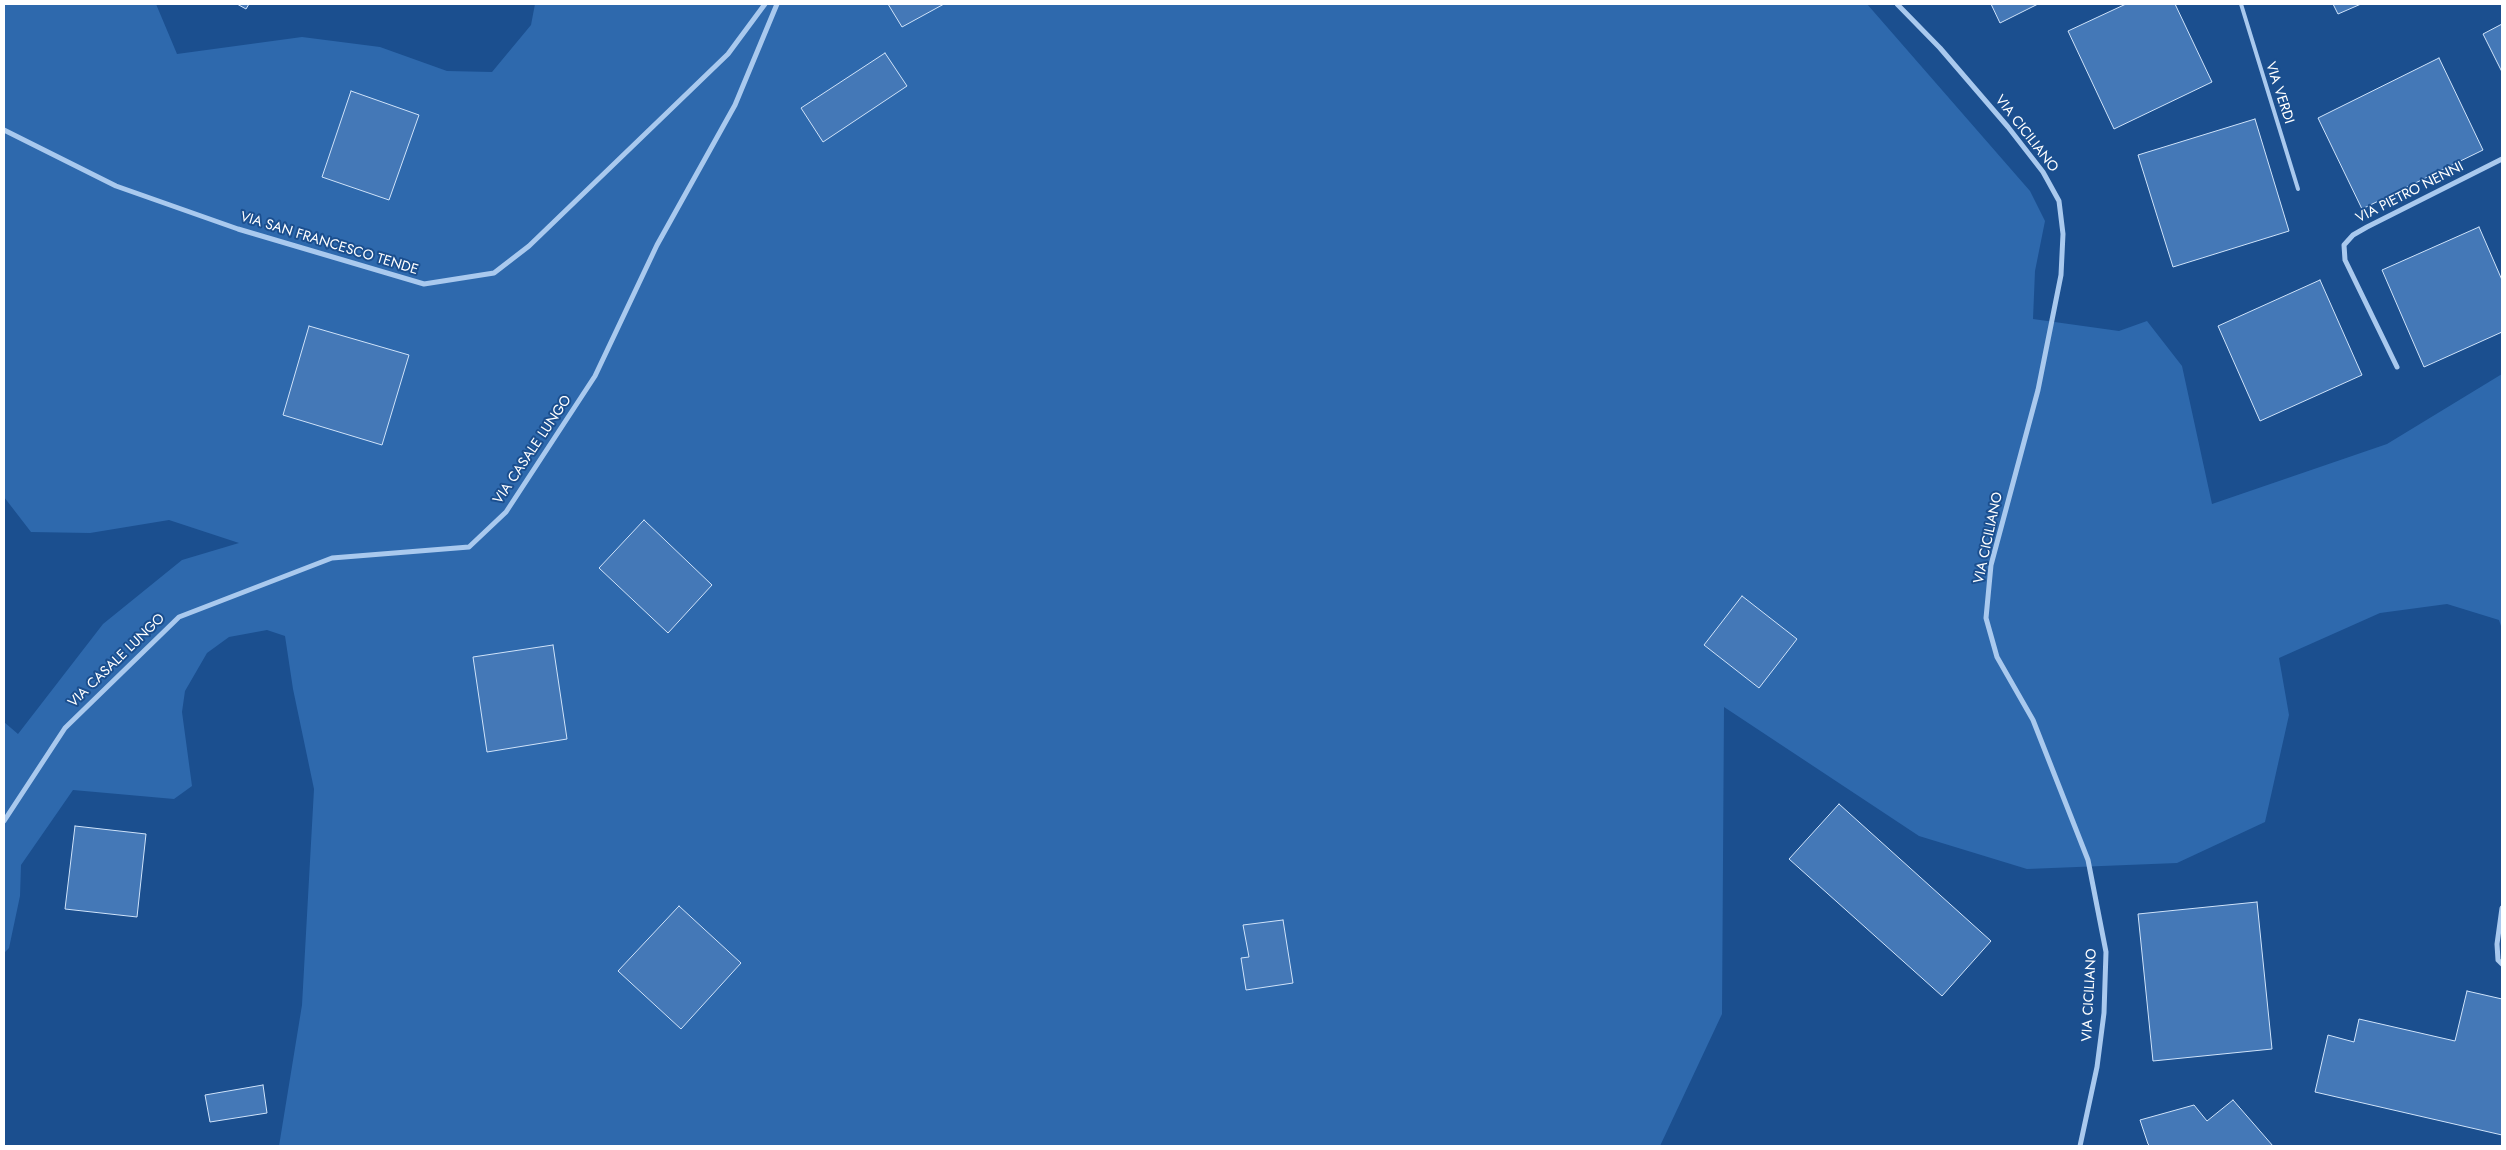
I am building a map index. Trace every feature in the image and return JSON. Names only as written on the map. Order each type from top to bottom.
[{"type":"street","name":"VIA SAN FRANCESCO TENDE","points":[[4,130],[116,186],[238,229],[424,284],[476,276],[494,273],[529,246],[728,54],[765,4]]},
{"type":"street","name":"VIA CASALE LUNGO","points":[[4,821],[65,728],[179,617],[332,558],[468,547],[506,512],[595,376],[657,245],[735,105],[777,4]]},
{"type":"street","name":"VIA CICILIANO","points":[[1897,4],[1940,48],[2008,126],[2044,172],[2059,201],[2063,234],[2061,275],[2038,390],[1992,565],[1986,618],[1998,657],[2033,720],[2088,860],[2106,952],[2104,1014],[2097,1067],[2080,1146]]},
{"type":"street","name":"VIA PIETRO NENNI","points":[[2396,367],[2345,260],[2344,246],[2353,235],[2367,227],[2502,160]]},
{"type":"street","points":[[2502,908],[2496,944],[2498,960],[2502,964]]},
{"type":"lane","name":"VIA VERDI","points":[[2241,4],[2298,189]]},
{"type":"shaded area","points":[[4,4],[156,4],[177,54],[302,37],[380,47],[447,71],[492,72],[531,25],[535,4],[1867,4],[2030,191],[2045,221],[2035,271],[2033,319],[2119,331],[2147,321],[2182,366],[2212,504],[2387,444],[2502,374],[2502,629],[2499,620],[2447,604],[2380,613],[2279,658],[2289,715],[2265,822],[2177,863],[2027,869],[1919,836],[1724,707],[1722,1014],[1660,1146],[279,1146],[302,1005],[314,789],[293,689],[285,636],[267,630],[229,637],[207,653],[185,691],[182,712],[192,786],[174,799],[73,790],[21,865],[20,896],[9,948],[4,953],[4,722],[18,734],[103,624],[182,560],[239,543],[169,520],[90,533],[31,532],[4,497]]},
{"type":"building","points":[[237,4],[249,4],[246,9]]},
{"type":"building","points":[[888,4],[944,4],[902,27]]},
{"type":"building","points":[[1991,4],[2038,4],[2000,23]]},
{"type":"building","points":[[2126,4],[2175,4],[2212,82],[2114,129],[2068,31]]},
{"type":"building","points":[[2333,4],[2361,4],[2338,14]]},
{"type":"building","points":[[2502,24],[2502,72],[2483,34]]},
{"type":"building","points":[[885,53],[907,86],[823,142],[801,108]]},
{"type":"building","points":[[2439,58],[2483,150],[2362,209],[2318,118]]},
{"type":"building","points":[[351,91],[419,115],[389,200],[322,177]]},
{"type":"building","points":[[2255,119],[2289,231],[2173,267],[2138,155]]},
{"type":"building","points":[[2479,227],[2502,280],[2502,332],[2424,367],[2382,270]]},
{"type":"building","points":[[2320,280],[2362,375],[2260,421],[2218,326]]},
{"type":"building","points":[[309,326],[409,355],[382,445],[283,415]]},
{"type":"building","points":[[644,520],[712,585],[668,633],[599,568]]},
{"type":"building","points":[[1742,596],[1797,639],[1759,688],[1704,645]]},
{"type":"building","points":[[553,645],[567,739],[487,752],[473,657]]},
{"type":"building","points":[[1839,804],[1991,941],[1942,996],[1789,859]]},
{"type":"building","points":[[75,826],[146,834],[137,917],[65,909]]},
{"type":"building","points":[[2257,902],[2272,1049],[2153,1061],[2138,914]]},
{"type":"building","points":[[679,906],[741,963],[681,1029],[618,971]]},
{"type":"building","points":[[1283,920],[1293,983],[1246,990],[1241,958],[1249,957],[1243,925]]},
{"type":"building","points":[[2467,991],[2502,999],[2502,1135],[2315,1092],[2328,1035],[2354,1042],[2359,1019],[2455,1041]]},
{"type":"building","points":[[263,1085],[267,1113],[210,1122],[205,1095]]},
{"type":"building","points":[[2233,1100],[2273,1146],[2150,1146],[2148,1144],[2140,1120],[2194,1105],[2207,1121]]}]
